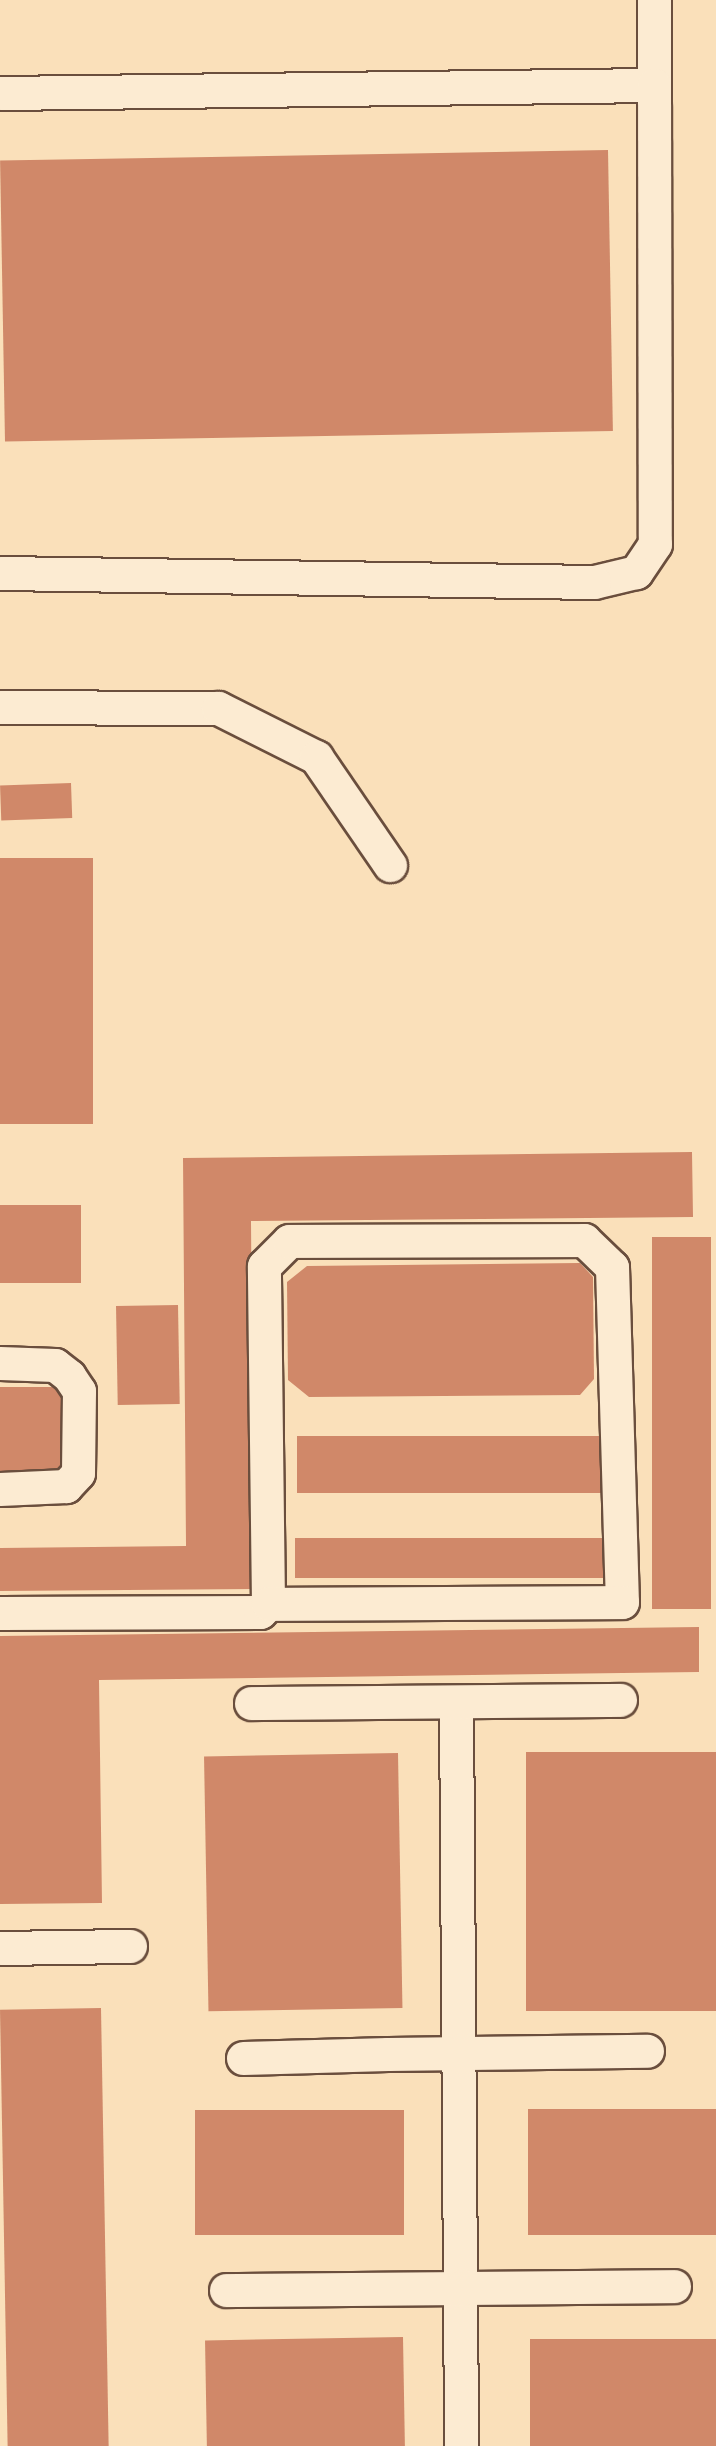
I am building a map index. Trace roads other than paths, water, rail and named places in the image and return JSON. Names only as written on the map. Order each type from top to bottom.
[{"type":"lane","points":[[0,573],[594,582],[636,572],[655,544],[654,0]]},
{"type":"lane","points":[[0,93],[654,85]]},
{"type":"lane","points":[[0,707],[218,708],[316,757],[390,865]]},
{"type":"lane","points":[[0,1613],[260,1612],[268,1604],[622,1602],[612,1267],[584,1240],[289,1241],[264,1266],[268,1604]]},
{"type":"lane","points":[[0,1363],[55,1365],[69,1376],[79,1391],[78,1473],[66,1486],[0,1489]]},
{"type":"lane","points":[[251,1703],[620,1700]]},
{"type":"lane","points":[[456,1702],[461,2446]]},
{"type":"lane","points":[[0,1948],[129,1946]]},
{"type":"lane","points":[[243,2058],[647,2051]]},
{"type":"lane","points":[[226,2290],[674,2286]]}]
